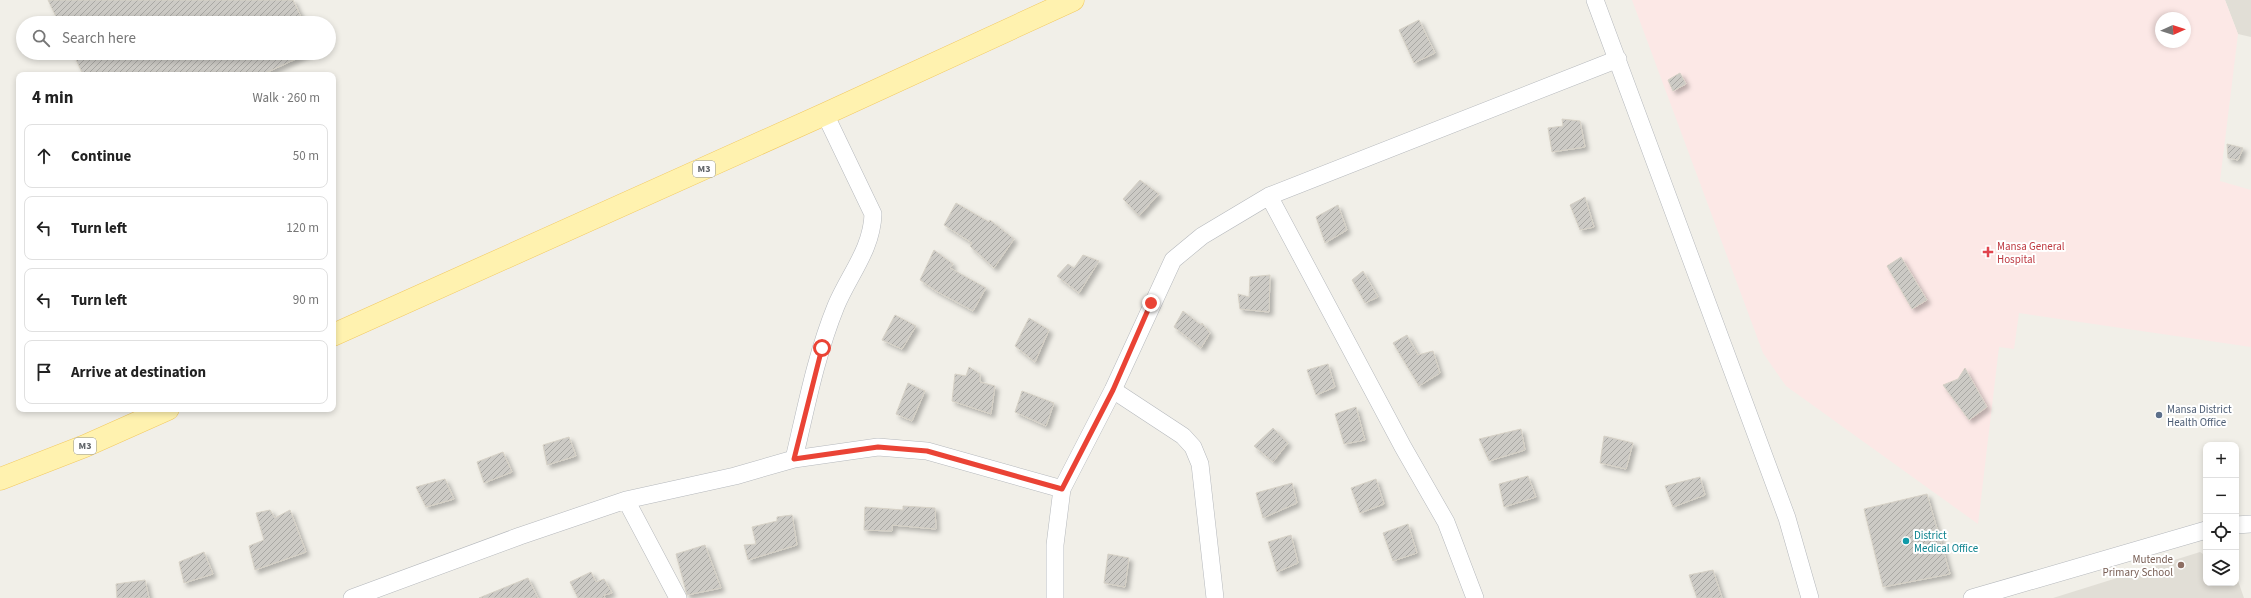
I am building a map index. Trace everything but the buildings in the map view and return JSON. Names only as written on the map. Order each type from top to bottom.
[{"type":"main road","name":"M3","points":[[336,334],[825,114],[1073,0]]},
{"type":"main road","name":"M3","points":[[0,479],[85,446],[161,412]]},
{"type":"street","points":[[1595,0],[1788,518],[1810,598]]},
{"type":"street","points":[[1055,598],[1055,545],[1062,489],[1113,390],[1173,260],[1202,236],[1269,196],[1618,59]]},
{"type":"street","points":[[794,459],[826,334],[836,307],[866,248],[872,227],[872,214],[825,114]]},
{"type":"street","points":[[1269,196],[1403,447],[1446,522],[1475,598]]},
{"type":"street","points":[[1113,390],[1184,436],[1193,447],[1200,464],[1215,598]]},
{"type":"street","points":[[352,598],[382,594],[520,536],[626,500],[735,476],[794,459],[878,447],[927,451],[1062,489]]},
{"type":"street","points":[[626,500],[678,598]]},
{"type":"street","points":[[2239,525],[2251,524]]},
{"type":"street","points":[[1972,598],[2203,531]]},
{"type":"shaded area","name":"Mansa General Hospital","points":[[1632,0],[2225,0],[2238,34],[2220,181],[2251,190],[2251,347],[2019,313],[2014,349],[1999,347],[1978,524],[1786,386],[1763,353]]},
{"type":"shaded area","points":[[2225,0],[2251,0],[2251,37],[2238,34]]},
{"type":"shaded area","name":"Mutende Primary School","points":[[2200,552],[2203,554],[2203,586],[2239,586],[2239,584],[2244,598],[2053,598]]},
{"type":"place","name":"Mansa General Hospital","points":[[1988,252]]},
{"type":"place","name":"Mansa District Health Office","points":[[2159,415]]},
{"type":"place","name":"District Medical Office","points":[[1906,541]]},
{"type":"place","name":"Mutende Primary School","points":[[2181,565]]},
{"type":"route","points":[[822,348],[794,459],[878,447],[927,451],[1062,489],[1113,390],[1151,303]]}]
